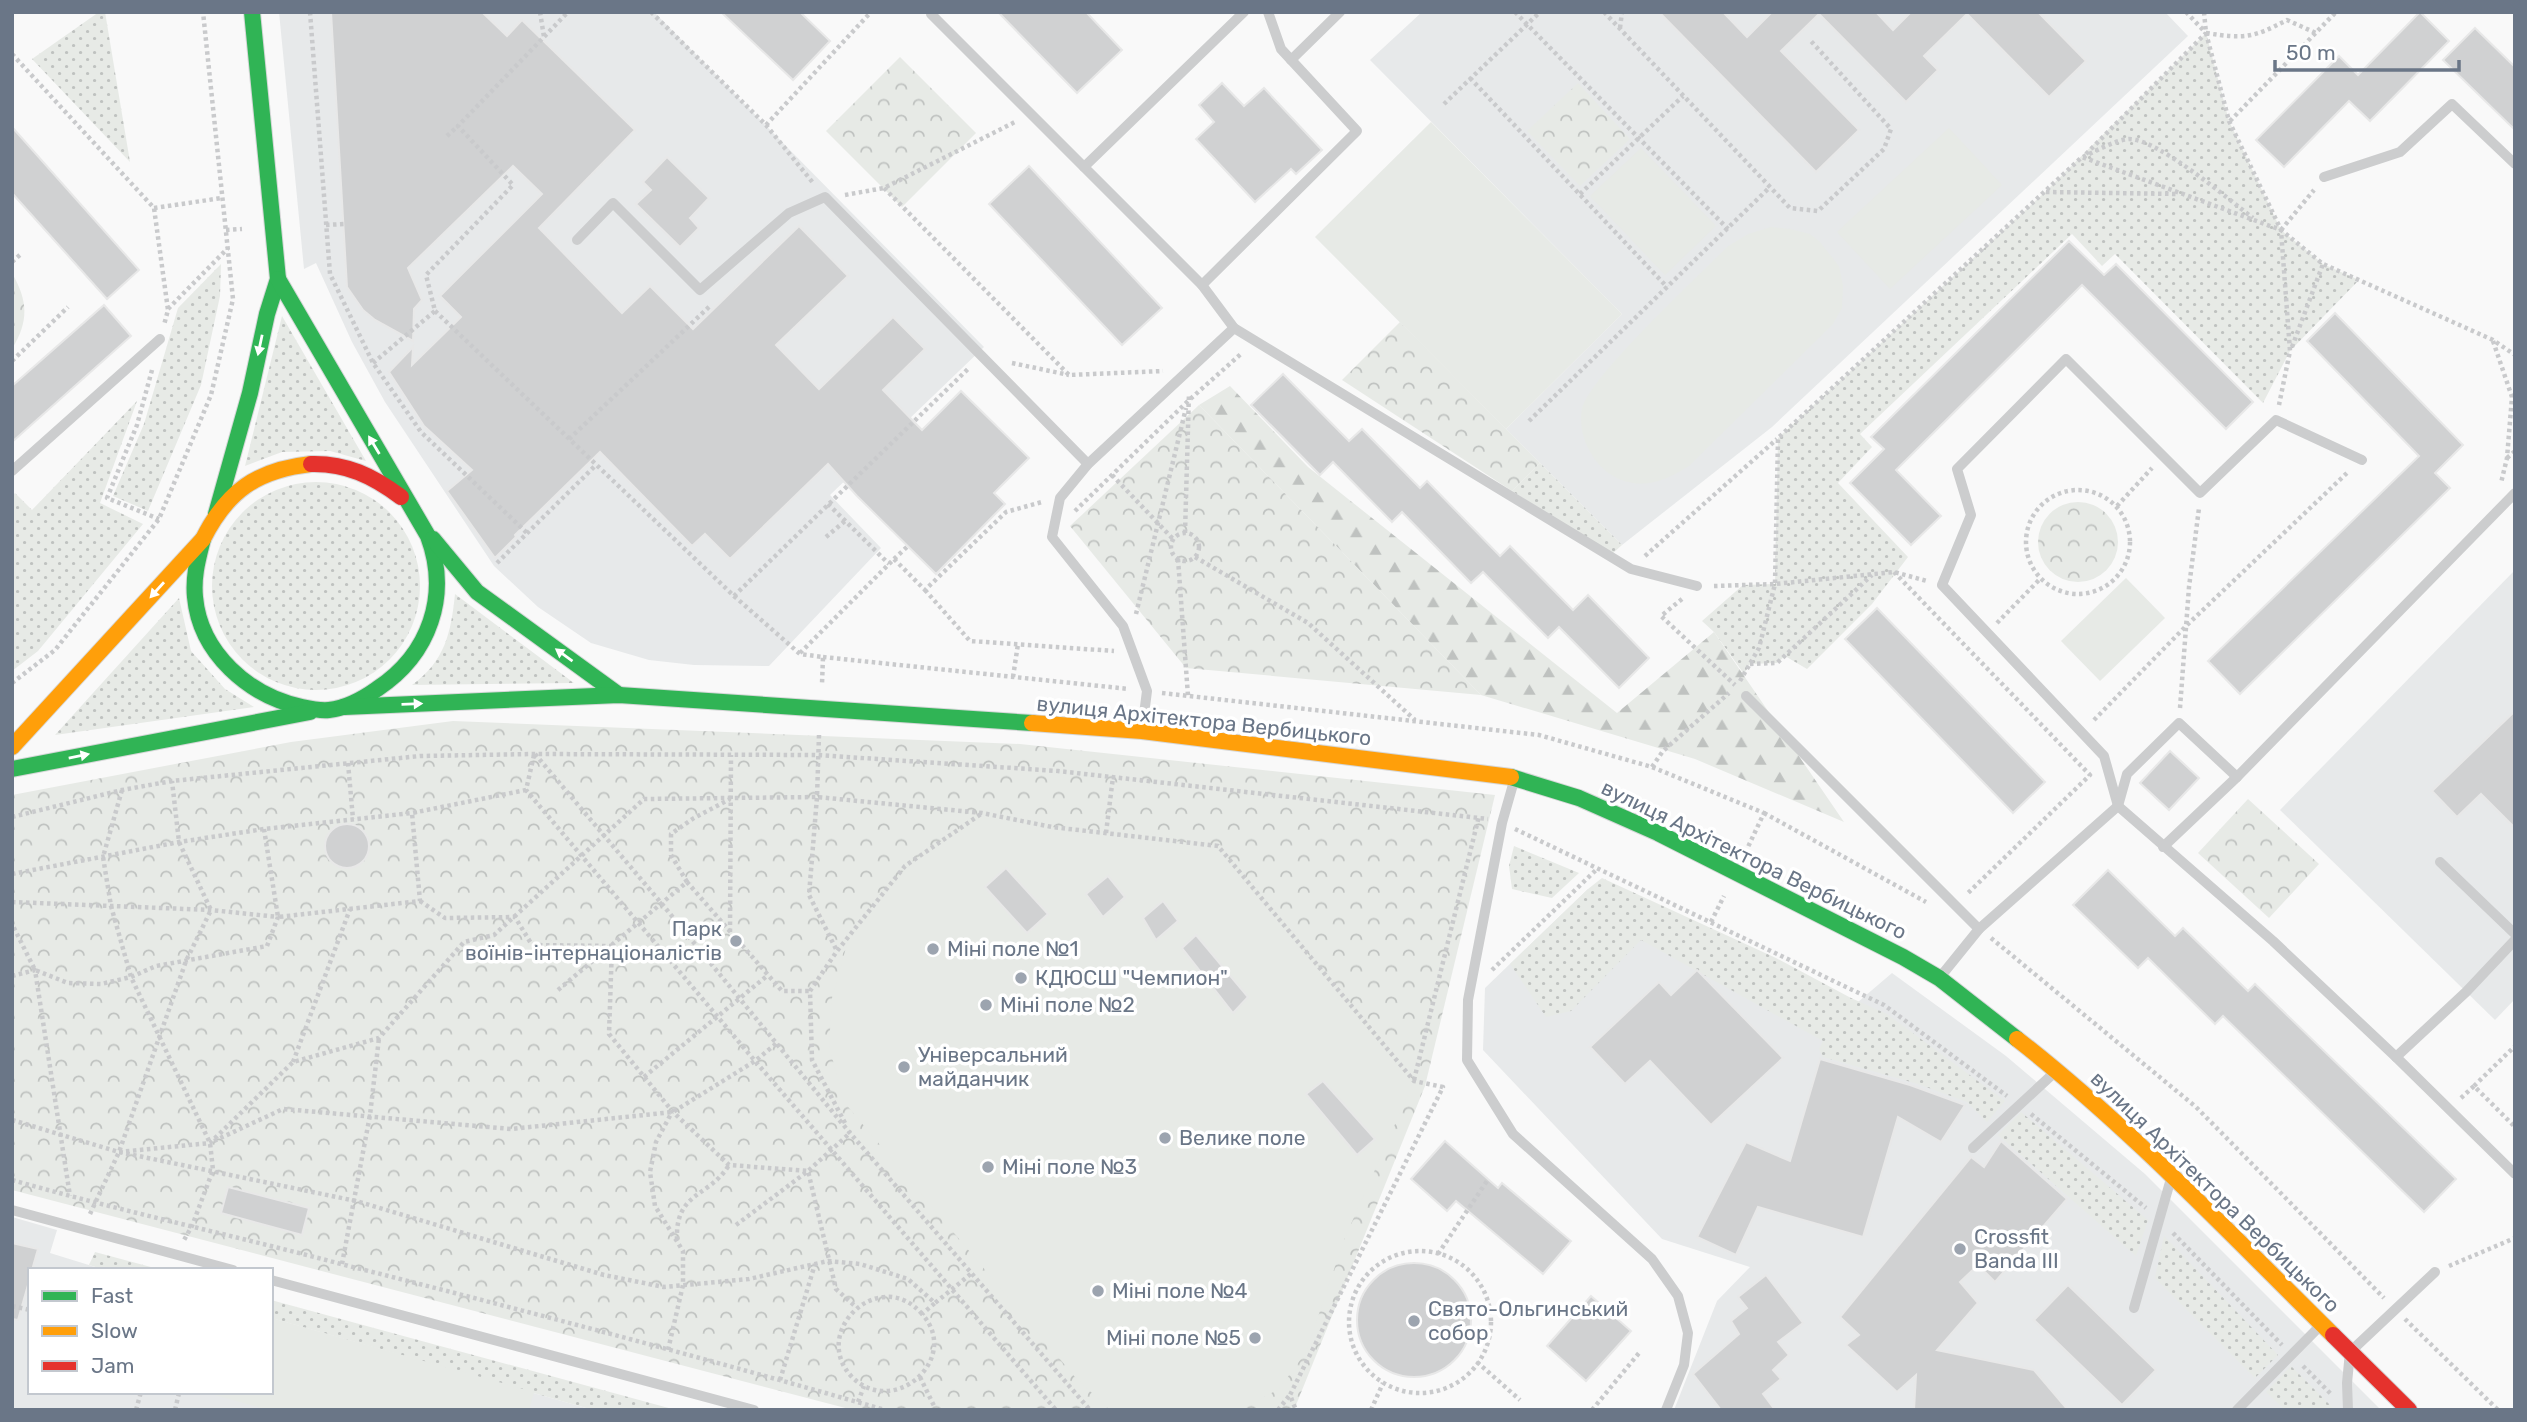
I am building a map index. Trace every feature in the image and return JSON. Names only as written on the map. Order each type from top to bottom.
[{"type":"street","points":[[252,12],[278,279],[267,314],[250,393],[215,515],[203,539],[195,570],[195,602],[204,632],[220,659],[242,682],[269,698],[318,710]]},
{"type":"street","points":[[278,279],[427,533],[477,592],[619,695]]},
{"type":"street","points":[[215,515],[247,485],[278,469],[313,463],[348,467],[381,481],[409,504]]},
{"type":"street","points":[[12,769],[344,707],[392,681],[415,657],[430,629],[438,597],[437,564],[427,533]]},
{"type":"street","points":[[12,747],[203,539]]},
{"type":"street","name":"вулиця Архітектора Вербицького","points":[[344,707],[619,695],[1142,731],[1515,778],[1580,798],[1658,833],[1903,957],[1939,978],[2057,1070],[2172,1176],[2409,1410]]},
{"type":"lane","points":[[1084,167],[1244,12]]},
{"type":"lane","points":[[1202,285],[1357,131],[1281,49],[1268,12]]},
{"type":"lane","points":[[1291,60],[1340,12]]},
{"type":"lane","points":[[931,14],[1202,285],[1234,328],[1630,569],[1697,586]]},
{"type":"lane","points":[[2324,177],[2400,152],[2452,104],[2515,164]]},
{"type":"lane","points":[[577,240],[613,203],[700,290],[789,213],[825,197],[1088,464]]},
{"type":"lane","points":[[1142,731],[1147,691],[1123,626],[1052,537],[1060,498],[1088,464],[1234,328]]},
{"type":"lane","points":[[12,471],[160,340]]},
{"type":"lane","points":[[2361,460],[2276,420],[2200,493],[2066,359],[1957,469],[1971,515],[1942,585],[2104,756],[2118,806],[2273,941],[2515,1174]]},
{"type":"lane","points":[[2163,847],[2237,777],[2515,493]]},
{"type":"lane","points":[[1746,696],[1979,929]]},
{"type":"lane","points":[[1939,978],[1979,929],[2118,806],[2127,774],[2179,723],[2237,777]]},
{"type":"lane","points":[[1515,778],[1502,823],[1468,1000],[1467,1060],[1513,1134],[1652,1259],[1678,1296],[1688,1333],[1684,1365],[1665,1410]]},
{"type":"lane","points":[[2440,862],[2515,934]]},
{"type":"lane","points":[[2396,1057],[2466,992],[2515,940]]},
{"type":"lane","points":[[1973,1148],[2057,1070]]},
{"type":"lane","points":[[2134,1308],[2172,1176]]},
{"type":"lane","points":[[12,1210],[226,1268]]},
{"type":"lane","points":[[2348,1410],[2350,1352],[2435,1272]]},
{"type":"lane","points":[[273,1281],[754,1410]]},
{"type":"lane","points":[[2237,1410],[2322,1324]]},
{"type":"path","points":[[12,683],[55,650],[159,519],[211,395],[233,299],[203,12]]},
{"type":"path","points":[[310,12],[330,274],[373,363],[421,432],[527,533]]},
{"type":"path","points":[[540,12],[544,37]]},
{"type":"path","points":[[447,136],[568,12]]},
{"type":"path","points":[[651,12],[766,125],[825,197],[884,188],[1031,114]]},
{"type":"path","points":[[766,125],[871,12]]},
{"type":"path","points":[[1515,12],[1728,229]]},
{"type":"path","points":[[1444,104],[1540,12]]},
{"type":"path","points":[[1604,12],[1790,208],[1818,211],[1884,149],[1891,129],[1810,40]]},
{"type":"path","points":[[1620,29],[1622,12]]},
{"type":"path","points":[[2186,12],[2206,33],[2234,37],[2261,34],[2287,20],[2316,33]]},
{"type":"path","points":[[2204,12],[2206,33],[2229,121],[2281,230],[2290,351]]},
{"type":"path","points":[[2229,121],[2336,12]]},
{"type":"path","points":[[1630,569],[1778,438],[2045,192],[2206,33]]},
{"type":"path","points":[[12,54],[154,208],[222,198]]},
{"type":"path","points":[[1470,78],[1667,287]]},
{"type":"path","points":[[1579,194],[1683,96]]},
{"type":"path","points":[[458,126],[513,185],[426,275],[435,312],[734,596],[800,654],[823,657],[817,797],[808,895],[837,951]]},
{"type":"path","points":[[2082,157],[2128,139],[2147,142],[2259,222]]},
{"type":"path","points":[[2082,157],[2281,230],[2323,264],[2493,340],[2515,355]]},
{"type":"path","points":[[2281,230],[2324,177]]},
{"type":"path","points":[[1529,421],[1770,187]]},
{"type":"path","points":[[884,188],[1069,375]]},
{"type":"path","points":[[2045,192],[2183,194]]},
{"type":"path","points":[[326,225],[344,224]]},
{"type":"path","points":[[226,230],[242,229]]},
{"type":"path","points":[[168,310],[228,248]]},
{"type":"path","points":[[12,262],[22,253]]},
{"type":"path","points":[[2276,420],[2290,351],[2323,264]]},
{"type":"path","points":[[569,439],[716,299]]},
{"type":"path","points":[[12,361],[68,307]]},
{"type":"path","points":[[373,363],[435,312]]},
{"type":"path","points":[[2493,340],[2512,397],[2507,458],[2493,515]]},
{"type":"path","points":[[1072,514],[1188,401],[1256,341]]},
{"type":"path","points":[[734,596],[982,356],[1069,375],[1189,369],[1185,533]]},
{"type":"path","points":[[1130,611],[1135,619],[1188,401]]},
{"type":"path","points":[[1652,766],[1663,751],[1737,686],[1759,648],[1775,584],[1778,438]]},
{"type":"path","points":[[2507,458],[2515,451]]},
{"type":"path","points":[[2116,506],[2163,457]]},
{"type":"path","points":[[2082,733],[2186,626],[2361,460]]},
{"type":"path","points":[[497,563],[596,465]]},
{"type":"path","points":[[1112,475],[1173,539]]},
{"type":"path","points":[[2071,489],[2096,493],[2116,506],[2126,521],[2130,539],[2128,556],[2120,573],[2107,585],[2091,593],[2072,594],[2055,589],[2040,579],[2031,565],[2026,549],[2026,533],[2032,517],[2042,503],[2055,494],[2071,489]]},
{"type":"path","points":[[2179,723],[2200,493]]},
{"type":"path","points":[[925,590],[1006,512],[1060,498]]},
{"type":"path","points":[[828,504],[889,564]]},
{"type":"path","points":[[826,537],[845,521]]},
{"type":"path","points":[[1173,539],[1185,533]]},
{"type":"path","points":[[1173,539],[1171,553],[1178,559],[1187,561],[1195,557],[1199,549],[1197,540],[1185,533]]},
{"type":"path","points":[[800,654],[908,546]]},
{"type":"path","points":[[1195,557],[1308,623],[1416,721]]},
{"type":"path","points":[[894,559],[970,640],[1133,653]]},
{"type":"path","points":[[1178,559],[1188,695]]},
{"type":"path","points":[[1737,686],[1661,616],[1697,586],[1775,584],[1894,572],[1942,585]]},
{"type":"path","points":[[1764,813],[1948,914],[2090,775],[1894,572]]},
{"type":"path","points":[[1749,664],[1777,663],[1872,575]]},
{"type":"path","points":[[1987,634],[2040,579]]},
{"type":"path","points":[[1013,677],[1018,644]]},
{"type":"path","points":[[1157,683],[1159,692]]},
{"type":"path","points":[[526,790],[534,754]]},
{"type":"path","points":[[12,817],[122,790],[172,781],[420,756],[534,754],[778,1042],[850,1133],[1090,1410]]},
{"type":"path","points":[[730,932],[731,755]]},
{"type":"path","points":[[348,763],[353,820]]},
{"type":"path","points":[[1106,833],[1113,777]]},
{"type":"path","points":[[172,781],[179,842],[211,910]]},
{"type":"path","points":[[122,790],[103,857],[111,906],[131,977],[210,1143],[213,1170],[192,1226],[176,1254]]},
{"type":"path","points":[[12,874],[179,842],[264,829],[412,813],[526,790]]},
{"type":"path","points":[[526,790],[1056,1410]]},
{"type":"path","points":[[293,1062],[379,1038],[464,942],[494,935],[644,799],[817,797],[982,813],[1052,827],[1218,846],[1414,1081],[1443,1087],[1290,1395],[1278,1410]]},
{"type":"path","points":[[732,798],[671,834],[671,855],[687,883],[782,991],[810,990]]},
{"type":"path","points":[[412,813],[420,901]]},
{"type":"path","points":[[850,1133],[812,1060],[810,990],[837,951],[905,866],[982,813]]},
{"type":"path","points":[[1414,1081],[1479,816]]},
{"type":"path","points":[[12,976],[35,970],[68,983],[101,984],[131,977],[156,966],[267,946],[278,917],[264,829]]},
{"type":"path","points":[[1489,972],[1597,869]]},
{"type":"path","points":[[558,990],[687,883]]},
{"type":"path","points":[[12,902],[211,910],[278,917],[420,901],[445,918],[515,917]]},
{"type":"path","points":[[210,1143],[293,1062],[350,908]]},
{"type":"path","points":[[85,1230],[94,1203],[119,1152],[186,961],[211,910]]},
{"type":"path","points":[[515,917],[532,945],[612,946]]},
{"type":"path","points":[[12,924],[35,970],[70,1196]]},
{"type":"path","points":[[1979,929],[2196,1108],[2498,1410]]},
{"type":"path","points":[[612,946],[609,1034],[673,1112],[729,1166],[808,1171]]},
{"type":"path","points":[[644,1077],[768,975]]},
{"type":"path","points":[[342,1264],[356,1201],[379,1038]]},
{"type":"path","points":[[119,1152],[210,1143],[283,1109],[511,1129],[673,1112],[755,1061],[778,1042]]},
{"type":"path","points":[[2449,1109],[2515,1046]]},
{"type":"path","points":[[2474,1086],[2515,1127]]},
{"type":"path","points":[[668,1350],[683,1285],[682,1251],[655,1206],[650,1172],[656,1142],[673,1112]]},
{"type":"path","points":[[12,1119],[119,1152],[356,1201],[604,1275],[664,1287],[749,1279],[828,1261],[860,1264],[908,1279],[935,1303]]},
{"type":"path","points":[[736,1225],[808,1171],[850,1133]]},
{"type":"path","points":[[678,1243],[677,1227],[682,1209],[692,1197],[721,1178],[729,1166]]},
{"type":"path","points":[[808,1171],[836,1289],[856,1307]]},
{"type":"path","points":[[12,1180],[342,1264],[885,1410]]},
{"type":"path","points":[[1438,1254],[1487,1181]]},
{"type":"path","points":[[2435,1272],[2515,1238]]},
{"type":"path","points":[[1427,1251],[1451,1257],[1469,1270],[1483,1289],[1490,1311],[1490,1334],[1477,1362],[1468,1373],[1449,1386],[1427,1392],[1404,1391],[1383,1383],[1365,1367],[1353,1346],[1348,1322],[1352,1299],[1364,1278],[1382,1262],[1404,1252],[1427,1251]]},
{"type":"path","points":[[780,1380],[815,1264]]},
{"type":"path","points":[[922,1314],[972,1273]]},
{"type":"path","points":[[886,1297],[902,1299],[916,1307],[933,1334],[929,1365],[920,1377],[908,1386],[893,1391],[878,1390],[864,1385],[847,1370],[839,1349],[840,1334],[856,1307],[870,1300],[886,1297]]},
{"type":"path","points":[[1592,1410],[1639,1353]]},
{"type":"path","points":[[1477,1362],[1520,1400]]},
{"type":"path","points":[[920,1377],[936,1410]]},
{"type":"path","points":[[1371,1410],[1383,1383]]},
{"type":"path","points":[[858,1402],[864,1385]]},
{"type":"path","points":[[1290,1395],[1296,1410]]},
{"type":"shaded area","points":[[279,12],[654,12],[984,347],[830,495],[881,548],[769,666],[694,665],[649,660],[591,643],[538,607],[494,566],[385,402],[352,342],[316,263],[304,269]]},
{"type":"shaded area","points":[[1422,12],[2165,12],[2188,36],[1772,427],[1622,545],[1506,429],[1622,314],[1370,60]]},
{"type":"shaded area","points":[[2515,570],[2515,999],[2495,1020],[2280,810]]},
{"type":"shaded area","points":[[1588,889],[1837,1020],[1892,973],[2006,1056],[2145,1174],[2381,1410],[1674,1410],[1717,1301],[1750,1267],[1662,1239],[1483,1050],[1485,988]]},
{"type":"shaded area","points":[[12,1217],[57,1230],[50,1253],[99,1268],[28,1268],[28,1394],[273,1394],[273,1319],[593,1410],[12,1410]]},
{"type":"green space","points":[[99,12],[105,12],[130,162],[32,59]]},
{"type":"green space","points":[[2206,33],[2229,121],[2281,230],[2323,264],[2359,280],[2290,351],[2263,403],[2115,254],[2102,266],[2072,234],[1860,434],[1872,447],[1838,483],[1908,557],[1872,604],[1807,669],[1785,656],[1777,663],[1750,664],[1744,674],[1714,632],[1702,621],[1743,585],[1775,584],[1778,438],[2045,192]]},
{"type":"green space","points":[[900,57],[976,133],[902,207],[826,131]]},
{"type":"green space","points":[[1578,83],[1630,139],[1580,186],[1527,131]]},
{"type":"green space","points":[[1431,122],[1622,314],[1506,429],[1315,237]]},
{"type":"green space","points":[[1949,128],[2002,185],[1890,289],[1837,232]]},
{"type":"green space","points":[[1641,148],[1716,226],[1665,275],[1590,196]]},
{"type":"green space","points":[[1771,227],[1810,234],[1839,266],[1843,286],[1842,308],[1833,324],[1689,466],[1662,480],[1644,484],[1625,481],[1607,472],[1593,457],[1584,438],[1582,409],[1589,394],[1624,351],[1727,247],[1748,234]]},
{"type":"green space","points":[[221,264],[220,296],[201,385],[148,511],[113,496],[144,424],[178,308]]},
{"type":"green space","points":[[12,273],[24,302],[24,320],[12,349]]},
{"type":"green space","points":[[282,316],[366,461],[330,451],[282,452],[245,466]]},
{"type":"green space","points":[[1400,322],[1540,463],[1512,491],[1342,380]]},
{"type":"green space","points":[[1230,386],[1308,467],[1617,713],[1714,632],[1844,822],[1695,759],[1481,695],[1199,405]]},
{"type":"green space","points":[[137,401],[100,503],[143,524],[38,651],[12,671],[12,496],[15,493],[32,510]]},
{"type":"green space","points":[[1199,405],[1481,695],[1186,668],[1070,526]]},
{"type":"green space","points":[[1540,463],[1622,545],[1611,555],[1512,491]]},
{"type":"green space","points":[[316,482],[356,490],[374,499],[390,512],[403,528],[412,546],[420,586],[412,626],[403,644],[390,660],[374,673],[356,682],[316,690],[276,682],[258,673],[242,660],[229,644],[220,626],[212,586],[220,546],[229,528],[242,512],[258,499],[276,490]]},
{"type":"green space","points":[[2070,502],[2086,502],[2100,508],[2112,520],[2118,534],[2118,550],[2112,564],[2100,576],[2086,582],[2070,582],[2056,576],[2044,564],[2038,550],[2038,534],[2044,520],[2056,508]]},
{"type":"green space","points":[[2126,578],[2165,618],[2100,681],[2061,641]]},
{"type":"green space","points":[[455,594],[574,683],[412,685],[439,656],[448,634]]},
{"type":"green space","points":[[179,598],[191,651],[225,689],[254,707],[55,735]]},
{"type":"green space","name":"Парк воїнів-інтернаціоналістів","points":[[453,721],[1020,744],[1495,795],[1425,1086],[1294,1410],[853,1410],[12,1190],[12,795],[291,742]]},
{"type":"green space","points":[[2248,799],[2319,864],[2269,918],[2198,853]]},
{"type":"green space","points":[[982,813],[1052,827],[1218,846],[1414,1081],[1344,1240],[1306,1352],[1279,1389],[1240,1410],[1110,1410],[1075,1377],[844,1102],[829,1046],[832,998],[847,944],[866,914],[891,883],[917,858]]},
{"type":"green space","points":[[1514,846],[1579,873],[1552,898],[1512,889],[1509,866]]},
{"type":"green space","points":[[1602,878],[1776,958],[1887,1014],[2005,1101],[1987,1122],[1967,1102],[1918,1084],[1823,1057],[1819,1049],[1823,1041],[1641,940],[1571,1011],[1546,1017],[1510,964]]},
{"type":"green space","points":[[2021,1112],[2148,1220],[2136,1256],[1998,1135]]},
{"type":"green space","points":[[2164,1236],[2278,1355],[2255,1378],[2155,1278]]},
{"type":"green space","points":[[95,1252],[155,1268],[99,1268],[89,1265]]},
{"type":"green space","points":[[273,1301],[676,1410],[593,1410],[273,1319]]},
{"type":"green space","points":[[273,1319],[534,1392],[529,1410],[269,1410],[211,1394],[273,1394]]},
{"type":"green space","points":[[2291,1366],[2335,1410],[2285,1410],[2266,1392]]},
{"type":"building","points":[[331,12],[482,12],[507,36],[522,20],[635,130],[539,228],[622,313],[650,286],[693,329],[799,226],[848,276],[776,345],[819,389],[893,317],[925,349],[883,390],[922,430],[961,391],[1029,458],[994,493],[1005,504],[936,574],[828,464],[730,559],[705,534],[692,546],[600,452],[495,558],[447,491],[472,470],[424,426],[389,372],[413,347],[412,365],[461,317],[440,296],[542,194],[513,166],[408,268],[422,300],[414,309],[413,341],[375,320],[363,310],[347,287]]},
{"type":"building","points":[[721,12],[800,12],[830,41],[793,80]]},
{"type":"building","points":[[998,12],[1086,12],[1122,50],[1077,93]]},
{"type":"building","points":[[1659,12],[1723,12],[1747,37],[1772,12],[1876,12],[1893,30],[1911,12],[2038,12],[2086,61],[2049,97],[1967,14],[1924,56],[1938,70],[1906,102],[1819,14],[1781,51],[1859,130],[1816,172]]},
{"type":"building","points":[[2420,12],[2449,41],[2370,121],[2349,101],[2284,167],[2256,140],[2339,56],[2358,75]]},
{"type":"building","points":[[2475,28],[2515,67],[2515,130],[2443,60]]},
{"type":"building","points":[[1222,83],[1244,106],[1264,88],[1322,150],[1296,174],[1291,169],[1255,202],[1196,139],[1214,122],[1199,105]]},
{"type":"building","points":[[12,127],[139,270],[107,299],[12,193]]},
{"type":"building","points":[[667,157],[709,198],[690,218],[699,228],[680,247],[636,204],[651,190],[643,182]]},
{"type":"building","points":[[1029,166],[1162,308],[1122,345],[989,204]]},
{"type":"building","points":[[2069,241],[2104,275],[2116,264],[2253,402],[2226,429],[2082,285],[1896,470],[1941,516],[1911,545],[1850,483],[1884,449],[1871,437]]},
{"type":"building","points":[[104,305],[131,336],[12,442],[12,386]]},
{"type":"building","points":[[2335,313],[2463,445],[2435,473],[2450,488],[2240,694],[2208,661],[2419,456],[2307,341]]},
{"type":"building","points":[[1283,374],[1349,441],[1362,429],[1420,488],[1427,481],[1500,556],[1510,546],[1573,610],[1588,595],[1649,658],[1619,688],[1559,627],[1548,638],[1483,572],[1471,583],[1402,512],[1392,522],[1333,462],[1320,475],[1251,405]]},
{"type":"building","points":[[1877,608],[2045,782],[2013,813],[1845,639]]},
{"type":"building","points":[[2515,711],[2515,828],[2481,794],[2457,817],[2432,791]]},
{"type":"building","points":[[2170,751],[2199,778],[2169,810],[2140,783]]},
{"type":"building","points":[[347,824],[362,831],[369,846],[362,861],[347,868],[332,861],[325,846],[332,831]]},
{"type":"building","points":[[1006,868],[1048,914],[1027,933],[985,887]]},
{"type":"building","points":[[2108,870],[2175,936],[2183,928],[2248,991],[2255,984],[2456,1179],[2424,1212],[2223,1016],[2215,1024],[2148,958],[2138,968],[2073,905]]},
{"type":"building","points":[[1108,876],[1125,897],[1103,917],[1086,894]]},
{"type":"building","points":[[1163,901],[1178,921],[1156,940],[1143,918]]},
{"type":"building","points":[[1196,935],[1248,997],[1233,1013],[1182,948]]},
{"type":"building","points":[[1697,970],[1783,1058],[1711,1125],[1650,1061],[1625,1084],[1590,1047],[1659,982],[1671,995]]},
{"type":"building","points":[[1820,1059],[1910,1085],[1965,1105],[1941,1142],[1898,1117],[1863,1237],[1758,1207],[1736,1255],[1697,1237],[1746,1142],[1790,1161]]},
{"type":"building","points":[[1323,1081],[1375,1139],[1357,1155],[1306,1094]]},
{"type":"building","points":[[1445,1141],[1498,1188],[1502,1183],[1571,1241],[1543,1274],[1456,1201],[1447,1211],[1411,1179]]},
{"type":"building","name":"Crossfit Banda III","points":[[2001,1141],[2067,1199],[1995,1282],[1978,1265],[1960,1282],[1978,1303],[1937,1350],[2034,1370],[2068,1410],[1914,1410],[1916,1375],[1897,1392],[1846,1345],[1859,1335],[1840,1317],[1971,1157],[1984,1167]]},
{"type":"building","points":[[228,1187],[309,1208],[302,1235],[221,1213]]},
{"type":"building","points":[[12,1243],[38,1249],[33,1268],[28,1268],[28,1285],[18,1320],[12,1319]]},
{"type":"building","name":"Свято-Ольгинський собор","points":[[1414,1263],[1436,1267],[1454,1280],[1467,1298],[1471,1320],[1467,1342],[1454,1360],[1436,1373],[1414,1377],[1392,1373],[1374,1360],[1361,1342],[1357,1320],[1361,1298],[1374,1280],[1392,1267]]},
{"type":"building","points":[[1766,1275],[1803,1323],[1778,1342],[1789,1355],[1773,1370],[1781,1379],[1763,1394],[1775,1410],[1721,1410],[1693,1374],[1739,1334],[1731,1321],[1747,1308],[1738,1297]]},
{"type":"building","points":[[2068,1285],[2156,1370],[2122,1405],[2034,1320]]},
{"type":"building","points":[[1591,1296],[1631,1331],[1586,1381],[1547,1346]]},
{"type":"traffic: fast","points":[[216,514],[278,279],[252,12]]},
{"type":"traffic: fast","points":[[203,539],[196,568],[195,597],[206,636],[230,669],[246,682],[282,701],[326,710],[360,700],[395,675],[410,659],[431,622],[437,580],[428,536],[278,279]]},
{"type":"traffic: fast","points":[[433,539],[477,592],[619,695]]},
{"type":"traffic: fast","points":[[344,707],[619,695],[1032,723]]},
{"type":"traffic: fast","points":[[12,769],[310,712]]},
{"type":"traffic: fast","points":[[1511,777],[1579,798],[1658,833],[1903,957],[1939,978],[2017,1039]]},
{"type":"traffic: slow","points":[[12,747],[203,539],[212,522],[233,496],[259,478],[311,464]]},
{"type":"traffic: slow","points":[[1032,723],[1142,731],[1511,777]]},
{"type":"traffic: slow","points":[[2017,1039],[2100,1108],[2218,1220],[2333,1335]]},
{"type":"traffic: jam","points":[[311,464],[324,464],[359,472],[401,497]]},
{"type":"traffic: jam","points":[[2333,1335],[2409,1410]]},
{"type":"place","name":"Парк воїнів-інтернаціоналістів","points":[[736,941]]},
{"type":"place","name":"Міні поле №1","points":[[933,949]]},
{"type":"place","name":"КДЮСШ \"Чемпион\"","points":[[1021,978]]},
{"type":"place","name":"Міні поле №2","points":[[986,1005]]},
{"type":"place","name":"Універсальний майданчик","points":[[904,1067]]},
{"type":"place","name":"Велике поле","points":[[1165,1138]]},
{"type":"place","name":"Міні поле №3","points":[[988,1167]]},
{"type":"place","name":"Crossfit Banda III","points":[[1960,1249]]},
{"type":"place","name":"Міні поле №4","points":[[1098,1291]]},
{"type":"place","name":"Свято-Ольгинський собор","points":[[1414,1321]]},
{"type":"place","name":"Міні поле №5","points":[[1255,1338]]}]
